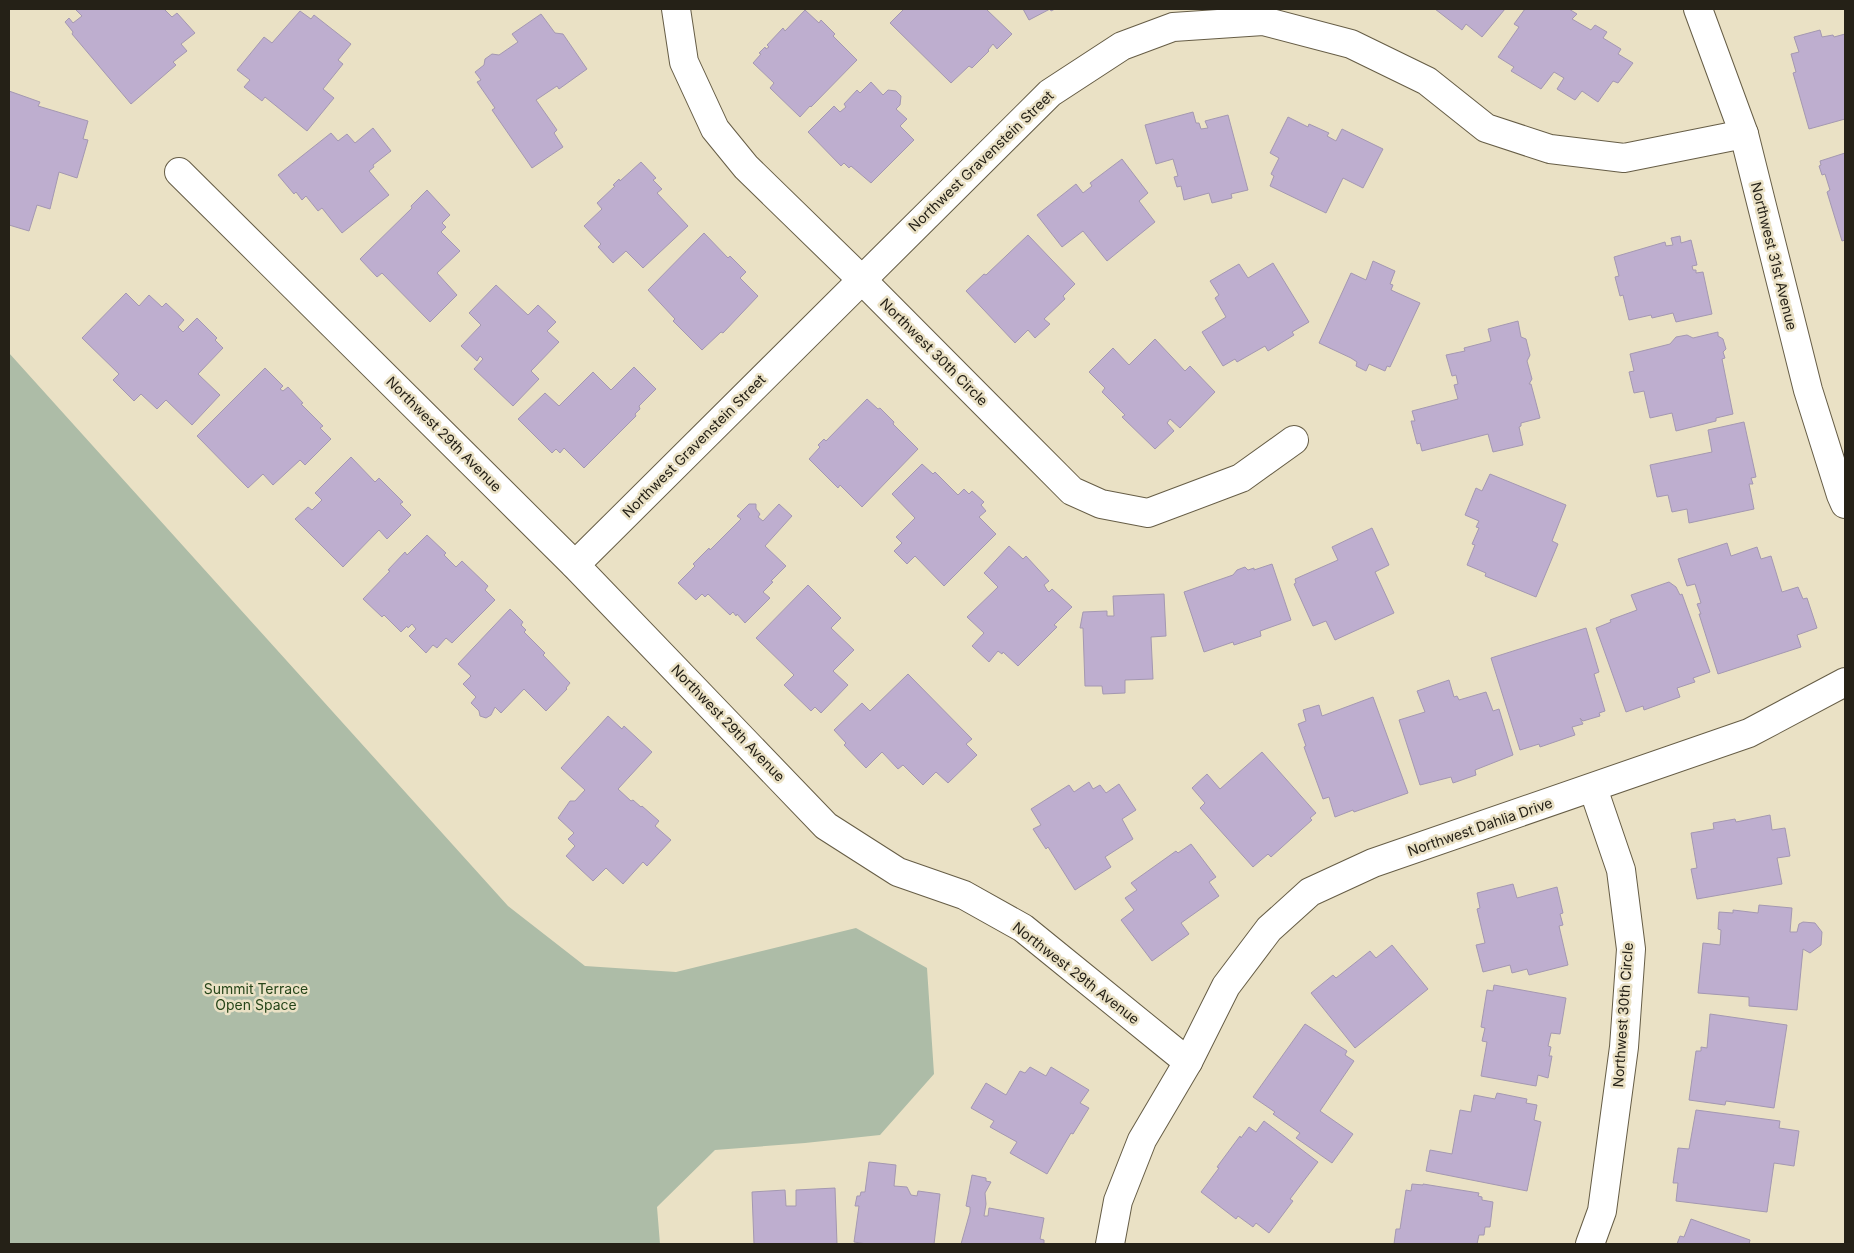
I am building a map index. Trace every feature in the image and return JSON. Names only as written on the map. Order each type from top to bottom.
[{"type":"street","name":"Northwest 30th Circle","points":[[676,9],[684,62],[716,129],[746,167],[861,279],[1072,491],[1101,504],[1148,513],[1240,478],[1294,440]]},
{"type":"street","name":"Northwest 31st Avenue","points":[[1698,9],[1744,134],[1808,390],[1845,504]]},
{"type":"street","name":"Northwest Gravenstein Street","points":[[575,565],[1050,93],[1122,46],[1173,27],[1263,21],[1351,44],[1427,81],[1486,128],[1550,149],[1624,158],[1744,134]]},
{"type":"street","name":"Northwest 29th Avenue","points":[[179,172],[575,565],[826,826],[898,872],[964,895],[1023,928],[1188,1062]]},
{"type":"street","name":"Northwest Dahlia Drive","points":[[1188,1062],[1226,986],[1269,929],[1310,892],[1373,863],[1749,733],[1845,682]]},
{"type":"street","name":"Northwest 30th Circle","points":[[1590,1244],[1602,1210],[1624,1047],[1631,949],[1621,870],[1593,788]]},
{"type":"street","points":[[1110,1244],[1118,1201],[1142,1140],[1188,1062]]},
{"type":"green space","name":"Summit Terrace Open Space","points":[[9,353],[508,906],[585,966],[676,972],[856,928],[927,968],[934,1074],[880,1135],[715,1150],[657,1207],[660,1244],[9,1244]]},
{"type":"building","points":[[75,9],[164,9],[172,17],[177,13],[195,33],[181,44],[187,51],[173,62],[176,65],[131,104],[72,34],[73,32],[65,22],[69,18],[73,23],[82,16]]},
{"type":"building","points":[[904,9],[986,9],[1012,34],[997,49],[993,44],[989,51],[972,68],[969,66],[951,83],[890,23]]},
{"type":"building","points":[[1023,9],[1050,9],[1029,20]]},
{"type":"building","points":[[1435,9],[1505,9],[1482,37],[1466,24],[1462,30]]},
{"type":"building","points":[[1525,9],[1569,9],[1577,14],[1572,19],[1591,30],[1595,25],[1607,32],[1603,38],[1621,49],[1618,54],[1633,63],[1618,83],[1613,81],[1598,102],[1582,91],[1575,100],[1557,89],[1564,78],[1554,72],[1541,89],[1511,71],[1514,67],[1498,57],[1519,27],[1514,24]]},
{"type":"building","points":[[805,10],[819,23],[821,20],[835,34],[833,36],[857,60],[800,117],[770,88],[774,83],[753,63],[761,54],[759,53],[765,47],[766,49],[769,47],[767,45],[783,28],[785,31]]},
{"type":"building","points":[[300,11],[311,19],[314,15],[351,44],[338,60],[343,64],[323,89],[334,98],[307,131],[265,97],[262,101],[244,87],[250,80],[237,70],[264,37],[272,43]]},
{"type":"building","points":[[541,14],[555,33],[563,34],[587,69],[559,89],[557,86],[536,100],[557,130],[554,133],[563,147],[532,168],[492,110],[495,108],[477,82],[481,80],[475,72],[484,65],[485,59],[492,54],[499,55],[518,42],[512,34]]},
{"type":"building","points":[[1820,30],[1822,37],[1833,35],[1834,37],[1845,34],[1845,119],[1809,129],[1793,73],[1796,72],[1791,54],[1799,52],[1794,37]]},
{"type":"building","points":[[871,82],[883,95],[888,90],[896,91],[901,96],[900,105],[896,109],[907,119],[900,126],[914,140],[871,183],[851,166],[849,168],[844,163],[841,166],[808,132],[834,106],[840,112],[846,107],[844,104],[857,90],[860,93]]},
{"type":"building","points":[[9,91],[40,102],[38,106],[88,121],[83,139],[88,140],[77,178],[59,172],[50,209],[37,205],[29,231],[9,225]]},
{"type":"building","points":[[1193,112],[1196,123],[1199,123],[1201,129],[1208,128],[1205,121],[1228,115],[1248,190],[1231,194],[1232,198],[1212,203],[1209,193],[1184,200],[1181,186],[1177,187],[1174,177],[1178,176],[1173,159],[1156,164],[1145,125]]},
{"type":"building","points":[[1288,117],[1308,127],[1309,124],[1329,133],[1327,136],[1336,141],[1342,129],[1383,149],[1363,188],[1343,178],[1326,213],[1270,186],[1274,176],[1271,174],[1279,158],[1270,153]]},
{"type":"building","points":[[373,128],[391,151],[373,165],[374,167],[369,171],[389,195],[342,233],[322,208],[318,211],[306,196],[302,200],[296,192],[294,194],[278,175],[331,133],[338,141],[347,134],[355,143]]},
{"type":"building","points":[[1845,153],[1845,240],[1842,241],[1827,192],[1830,190],[1825,174],[1822,175],[1819,166],[1821,165],[1820,161]]},
{"type":"building","points":[[1122,159],[1148,193],[1139,201],[1155,222],[1107,261],[1083,231],[1062,247],[1037,215],[1076,184],[1083,193],[1092,186],[1090,183]]},
{"type":"building","points":[[641,162],[656,178],[653,180],[662,189],[657,193],[688,226],[643,268],[626,251],[613,263],[598,247],[601,244],[584,226],[602,209],[597,203],[615,186],[613,185]]},
{"type":"building","points":[[427,190],[450,215],[442,223],[446,227],[441,232],[460,251],[437,273],[457,295],[430,322],[382,273],[377,277],[360,259],[412,208],[411,206]]},
{"type":"building","points":[[704,233],[728,258],[730,256],[746,272],[740,278],[758,296],[723,333],[721,332],[702,350],[673,321],[675,319],[648,290]]},
{"type":"building","points":[[1028,235],[1075,284],[1063,296],[1065,299],[1044,319],[1050,324],[1035,338],[1028,330],[1015,343],[966,291],[984,274],[986,275]]},
{"type":"building","points":[[1680,236],[1681,243],[1691,240],[1697,265],[1692,266],[1693,270],[1696,270],[1696,273],[1703,272],[1712,314],[1676,322],[1673,313],[1652,318],[1651,315],[1629,320],[1623,295],[1620,296],[1615,277],[1619,276],[1614,257],[1665,242],[1666,246],[1673,245],[1671,238]]},
{"type":"building","points":[[1373,261],[1395,271],[1390,284],[1393,285],[1391,290],[1420,303],[1390,367],[1387,366],[1385,371],[1369,364],[1366,371],[1356,366],[1357,362],[1351,358],[1319,343],[1351,273],[1366,280]]},
{"type":"building","points":[[1273,263],[1309,322],[1292,332],[1294,335],[1268,351],[1265,346],[1237,362],[1235,359],[1223,366],[1202,332],[1226,317],[1215,298],[1219,295],[1210,281],[1239,264],[1248,278]]},
{"type":"building","points":[[496,285],[528,315],[538,305],[556,322],[547,331],[559,342],[531,371],[539,379],[513,406],[474,369],[483,359],[480,356],[477,361],[461,346],[481,325],[469,313]]},
{"type":"building","points":[[126,293],[139,306],[149,295],[162,307],[166,303],[184,320],[178,327],[183,332],[197,318],[217,338],[215,340],[223,348],[198,374],[220,395],[192,425],[166,400],[157,409],[141,394],[134,401],[113,380],[119,374],[82,338]]},
{"type":"building","points":[[1518,321],[1521,337],[1526,339],[1530,355],[1527,361],[1532,379],[1529,384],[1531,384],[1540,418],[1521,423],[1519,427],[1523,445],[1493,452],[1488,434],[1422,451],[1420,443],[1417,444],[1411,421],[1415,421],[1412,411],[1458,399],[1454,385],[1458,384],[1456,375],[1452,376],[1446,355],[1465,351],[1464,348],[1491,341],[1488,329]]},
{"type":"building","points":[[1718,332],[1718,336],[1723,339],[1726,349],[1723,352],[1725,358],[1722,359],[1733,414],[1716,418],[1716,421],[1676,431],[1672,413],[1650,418],[1644,391],[1634,393],[1629,372],[1634,371],[1630,354],[1670,344],[1676,337],[1687,335],[1693,338]]},
{"type":"building","points":[[1155,339],[1185,371],[1190,366],[1215,392],[1180,428],[1170,419],[1167,423],[1174,431],[1155,449],[1122,417],[1125,415],[1102,392],[1105,388],[1089,372],[1113,348],[1129,365]]},
{"type":"building","points":[[634,367],[656,389],[639,406],[640,409],[635,414],[636,416],[584,468],[564,448],[560,453],[556,449],[552,453],[518,419],[545,393],[559,406],[593,372],[611,390]]},
{"type":"building","points":[[265,368],[283,386],[280,389],[283,391],[288,387],[303,403],[301,404],[323,426],[320,428],[331,439],[305,465],[300,460],[273,485],[263,474],[248,488],[197,436]]},
{"type":"building","points":[[867,399],[878,409],[880,408],[918,449],[862,507],[840,485],[838,488],[809,459],[820,447],[818,445],[824,439],[826,441]]},
{"type":"building","points":[[1744,422],[1756,477],[1751,478],[1753,484],[1749,484],[1754,509],[1689,523],[1687,509],[1672,512],[1668,495],[1657,497],[1650,465],[1712,452],[1708,430]]},
{"type":"building","points":[[351,457],[375,482],[379,478],[403,502],[400,504],[411,515],[387,539],[379,530],[343,567],[295,519],[308,507],[312,510],[322,500],[315,493]]},
{"type":"building","points":[[922,464],[933,474],[935,472],[958,495],[964,489],[969,494],[972,491],[984,502],[981,505],[986,511],[979,517],[996,534],[944,586],[915,556],[907,564],[894,551],[902,543],[896,537],[915,518],[892,494]]},
{"type":"building","points":[[1490,474],[1566,505],[1552,541],[1558,544],[1536,597],[1485,576],[1486,573],[1467,565],[1475,545],[1472,544],[1479,528],[1476,527],[1479,521],[1465,515],[1476,488],[1482,491]]},
{"type":"building","points":[[749,504],[756,504],[756,509],[760,514],[758,517],[763,521],[779,504],[792,516],[765,546],[786,566],[763,592],[770,598],[745,623],[737,614],[736,616],[733,612],[730,615],[708,594],[705,597],[702,594],[696,600],[678,583],[695,566],[693,564],[741,519],[737,516]]},
{"type":"building","points":[[1372,528],[1389,565],[1375,572],[1394,613],[1335,640],[1326,621],[1313,626],[1294,584],[1296,583],[1295,579],[1338,560],[1332,547]]},
{"type":"building","points":[[427,535],[446,553],[444,555],[456,567],[462,561],[488,586],[485,590],[495,600],[452,643],[446,638],[437,648],[433,645],[426,653],[409,636],[416,629],[412,624],[401,632],[384,615],[382,617],[363,599],[405,552],[407,555]]},
{"type":"building","points":[[1727,543],[1731,556],[1757,547],[1761,559],[1771,556],[1782,592],[1798,587],[1803,599],[1807,598],[1817,628],[1797,635],[1801,647],[1718,674],[1699,614],[1701,614],[1697,604],[1701,603],[1695,584],[1687,586],[1678,559]]},
{"type":"building","points":[[1009,546],[1023,559],[1026,556],[1049,581],[1044,585],[1049,592],[1052,589],[1072,607],[1054,625],[1057,627],[1018,666],[1003,652],[1002,654],[998,651],[989,662],[972,646],[984,633],[967,617],[998,587],[984,573]]},
{"type":"building","points":[[1272,564],[1291,620],[1260,631],[1261,636],[1234,645],[1233,642],[1204,652],[1184,592],[1233,575],[1237,570],[1245,567],[1248,570],[1254,568],[1254,570]]},
{"type":"building","points":[[1669,582],[1676,587],[1680,595],[1682,594],[1710,672],[1693,678],[1695,682],[1677,688],[1680,697],[1644,710],[1643,706],[1626,712],[1596,628],[1611,622],[1610,620],[1637,610],[1631,595]]},
{"type":"building","points":[[808,585],[841,618],[831,628],[854,650],[833,671],[848,685],[821,713],[815,707],[811,711],[784,685],[794,675],[756,638]]},
{"type":"building","points":[[1164,594],[1166,636],[1151,637],[1153,679],[1125,680],[1125,693],[1103,694],[1102,686],[1085,686],[1083,628],[1080,628],[1083,612],[1107,611],[1107,616],[1114,616],[1113,596]]},
{"type":"building","points":[[510,609],[523,622],[521,625],[526,630],[524,632],[545,653],[543,655],[570,683],[567,689],[546,711],[524,689],[501,713],[495,707],[491,715],[486,718],[480,716],[479,711],[471,703],[476,697],[463,684],[471,676],[458,664]]},
{"type":"building","points":[[1586,628],[1599,672],[1594,674],[1605,711],[1599,713],[1600,716],[1583,721],[1580,718],[1583,724],[1572,727],[1575,735],[1540,747],[1539,744],[1520,750],[1491,658]]},
{"type":"building","points":[[908,674],[972,739],[966,744],[977,755],[948,783],[936,772],[923,785],[903,765],[898,769],[882,752],[866,768],[844,745],[846,743],[834,730],[862,703],[870,711]]},
{"type":"building","points":[[1449,680],[1454,697],[1457,696],[1459,700],[1486,692],[1493,711],[1499,709],[1513,755],[1475,770],[1476,775],[1453,783],[1451,777],[1420,785],[1399,720],[1425,712],[1417,691]]},
{"type":"building","points":[[1373,697],[1408,793],[1335,817],[1329,797],[1323,799],[1304,747],[1306,746],[1298,724],[1306,721],[1303,710],[1319,705],[1322,716]]},
{"type":"building","points":[[608,716],[622,729],[624,726],[652,752],[618,789],[659,821],[655,826],[671,840],[647,866],[643,862],[623,884],[606,868],[593,881],[566,856],[575,846],[568,839],[574,833],[558,818],[570,801],[575,801],[585,790],[561,768]]},
{"type":"building","points":[[1262,752],[1316,813],[1310,818],[1312,820],[1271,857],[1268,854],[1253,867],[1200,808],[1205,803],[1192,788],[1207,774],[1220,789]]},
{"type":"building","points":[[1089,782],[1093,789],[1100,785],[1106,793],[1119,784],[1136,810],[1122,819],[1133,839],[1105,857],[1111,867],[1075,890],[1048,847],[1046,849],[1033,829],[1041,825],[1031,809],[1069,785],[1074,792]]},
{"type":"building","points":[[1770,815],[1772,830],[1785,828],[1790,856],[1777,858],[1782,884],[1697,899],[1691,869],[1697,868],[1691,833],[1714,829],[1713,823],[1735,819],[1736,822]]},
{"type":"building","points":[[1191,844],[1216,877],[1209,882],[1219,896],[1181,923],[1189,934],[1152,961],[1121,920],[1134,910],[1125,898],[1137,890],[1131,883],[1176,851],[1178,853]]},
{"type":"building","points":[[1513,884],[1517,898],[1557,887],[1563,913],[1560,914],[1563,925],[1559,926],[1568,965],[1529,975],[1527,969],[1512,973],[1510,965],[1483,972],[1476,945],[1485,943],[1477,909],[1480,908],[1477,893]]},
{"type":"building","points":[[1759,905],[1792,908],[1790,932],[1797,932],[1799,924],[1803,922],[1815,923],[1822,932],[1821,945],[1810,953],[1803,949],[1797,1010],[1749,1006],[1749,997],[1698,993],[1703,943],[1720,945],[1721,930],[1718,929],[1719,912],[1733,913],[1733,910],[1758,913]]},
{"type":"building","points":[[1392,945],[1428,989],[1355,1048],[1311,993],[1333,975],[1336,978],[1370,951],[1376,958]]},
{"type":"building","points":[[1494,985],[1566,998],[1560,1034],[1551,1033],[1548,1046],[1551,1047],[1549,1056],[1552,1056],[1548,1078],[1538,1075],[1536,1086],[1481,1076],[1487,1042],[1482,1041],[1485,1028],[1481,1027],[1487,990],[1493,991]]},
{"type":"building","points":[[1710,1014],[1787,1025],[1774,1108],[1726,1101],[1725,1105],[1689,1100],[1696,1051],[1701,1051],[1701,1047],[1707,1048]]},
{"type":"building","points":[[1305,1024],[1347,1051],[1345,1055],[1354,1061],[1320,1111],[1353,1134],[1332,1163],[1296,1138],[1300,1133],[1253,1097]]},
{"type":"building","points":[[1030,1067],[1046,1076],[1051,1067],[1089,1090],[1080,1103],[1089,1108],[1073,1134],[1071,1133],[1047,1174],[1010,1153],[1017,1142],[990,1127],[994,1121],[971,1108],[986,1083],[1006,1095],[1020,1071],[1025,1073]]},
{"type":"building","points":[[1497,1093],[1527,1099],[1526,1103],[1537,1105],[1534,1120],[1541,1122],[1527,1191],[1426,1171],[1430,1150],[1452,1154],[1460,1110],[1471,1112],[1474,1095],[1495,1099]]},
{"type":"building","points":[[1696,1110],[1780,1121],[1779,1128],[1799,1131],[1794,1166],[1774,1163],[1767,1212],[1676,1201],[1678,1183],[1673,1183],[1678,1148],[1689,1149]]},
{"type":"building","points":[[1264,1121],[1318,1162],[1290,1199],[1293,1201],[1269,1233],[1256,1223],[1253,1227],[1238,1216],[1236,1219],[1201,1192],[1240,1136],[1241,1138],[1249,1127],[1256,1132]]},
{"type":"building","points":[[869,1162],[896,1165],[894,1186],[907,1187],[911,1195],[917,1196],[918,1191],[940,1194],[934,1244],[867,1244],[854,1242],[859,1206],[855,1206],[857,1196],[860,1196],[861,1192],[865,1192]]},
{"type":"building","points":[[972,1175],[986,1178],[986,1181],[991,1182],[985,1193],[984,1216],[988,1216],[989,1208],[1044,1218],[1040,1239],[1044,1240],[1044,1244],[961,1244],[970,1212],[970,1207],[966,1206]]},
{"type":"building","points":[[1412,1184],[1479,1193],[1478,1196],[1482,1197],[1482,1200],[1493,1202],[1490,1227],[1485,1227],[1484,1235],[1479,1235],[1477,1244],[1394,1244],[1396,1229],[1400,1229],[1406,1190],[1411,1191]]},
{"type":"building","points":[[835,1188],[837,1244],[754,1244],[752,1192],[785,1190],[786,1206],[796,1206],[796,1190]]},
{"type":"building","points":[[1691,1219],[1750,1240],[1749,1244],[1677,1244],[1680,1236],[1684,1237]]}]
